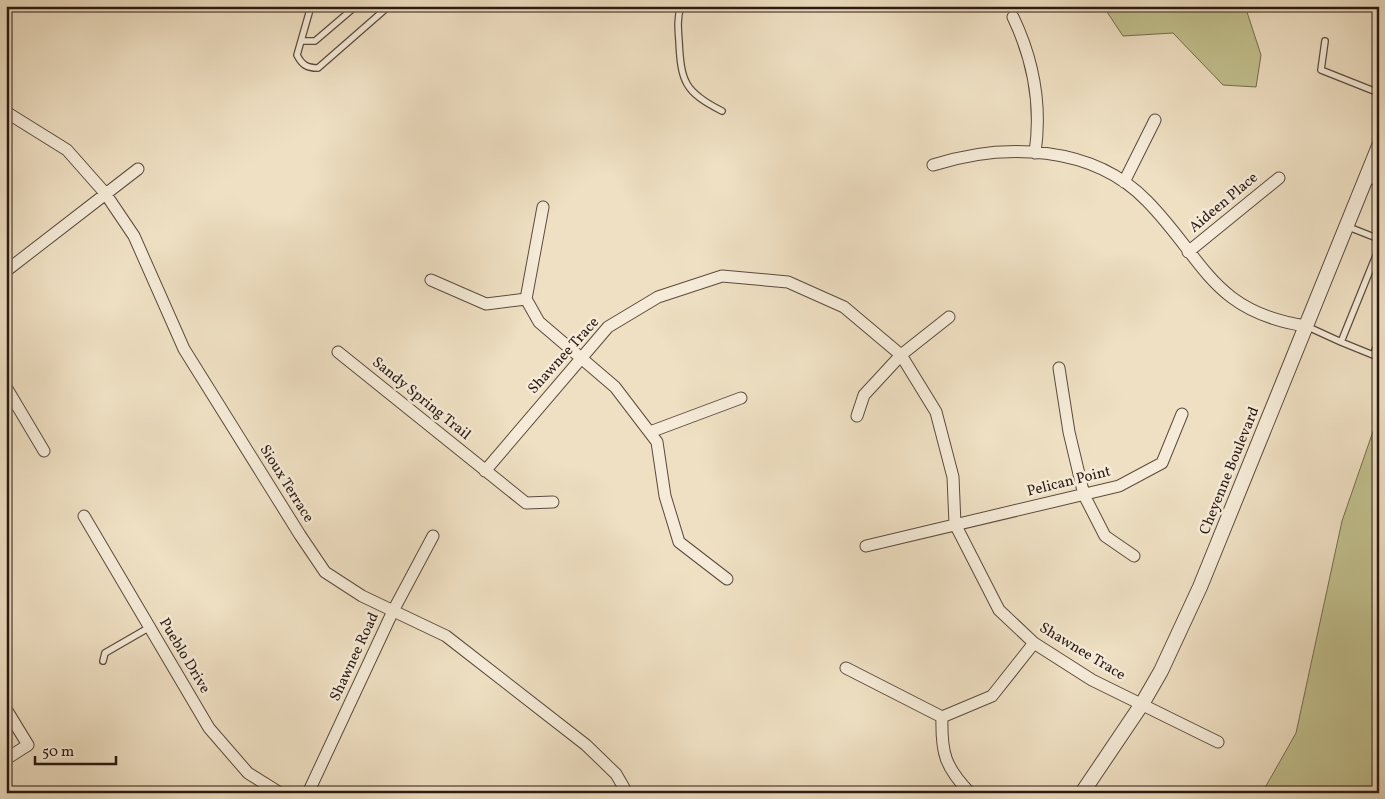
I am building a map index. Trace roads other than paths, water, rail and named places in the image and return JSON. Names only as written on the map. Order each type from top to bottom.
[{"type":"street","points":[[1013,17],[1028,54],[1037,94],[1038,119],[1035,153]]},
{"type":"street","name":"Sioux Terrace","points":[[6,112],[67,150],[105,193],[134,236],[184,349],[325,572],[362,596],[446,636],[586,745],[616,774],[627,793]]},
{"type":"street","points":[[1124,182],[1156,120]]},
{"type":"street","name":"Cheyenne Boulevard","points":[[1082,793],[1142,704],[1161,671],[1200,587],[1346,226],[1372,181],[1379,146]]},
{"type":"street","points":[[934,165],[981,155],[1035,153],[1085,162],[1124,182],[1149,203],[1208,277],[1231,298],[1268,317],[1306,326]]},
{"type":"street","points":[[6,271],[138,169]]},
{"type":"street","name":"Aideen Place","points":[[1188,252],[1279,178]]},
{"type":"street","points":[[543,207],[526,299],[539,322],[615,387],[650,432],[657,442],[665,496],[679,542],[727,579]]},
{"type":"street","name":"Shawnee Trace","points":[[485,470],[608,327],[658,297],[722,276],[788,282],[844,307],[901,355],[936,412],[953,478],[955,524],[999,610],[1034,643],[1092,680],[1218,742]]},
{"type":"street","points":[[431,280],[486,304],[526,299]]},
{"type":"street","points":[[857,416],[864,394],[901,355],[948,317]]},
{"type":"street","name":"Sandy Spring Trail","points":[[338,352],[526,503],[553,502]]},
{"type":"street","points":[[1059,368],[1069,432],[1084,495],[1105,536],[1134,556]]},
{"type":"street","points":[[6,387],[44,451]]},
{"type":"street","points":[[650,432],[742,398]]},
{"type":"street","name":"Pelican Point","points":[[866,546],[1119,486],[1162,463],[1182,414]]},
{"type":"street","name":"Pueblo Drive","points":[[84,516],[209,728],[248,773],[280,793]]},
{"type":"street","name":"Shawnee Road","points":[[308,793],[393,611],[433,536]]},
{"type":"street","points":[[846,668],[942,717],[992,696],[1034,643]]},
{"type":"street","points":[[6,709],[28,746],[6,759]]},
{"type":"street","points":[[942,717],[941,744],[952,774],[970,793]]},
{"type":"lane","points":[[311,6],[297,54],[300,62],[309,68],[318,68],[388,6]]},
{"type":"lane","points":[[301,41],[314,41],[356,6]]},
{"type":"lane","points":[[681,6],[677,16],[680,72],[690,88],[703,102],[722,111]]},
{"type":"lane","points":[[1325,41],[1321,70],[1379,93]]},
{"type":"lane","points":[[1346,226],[1379,239]]},
{"type":"lane","points":[[1341,342],[1379,248]]},
{"type":"lane","points":[[1306,326],[1373,355],[1379,342]]},
{"type":"lane","points":[[103,660],[105,653],[150,628]]}]
